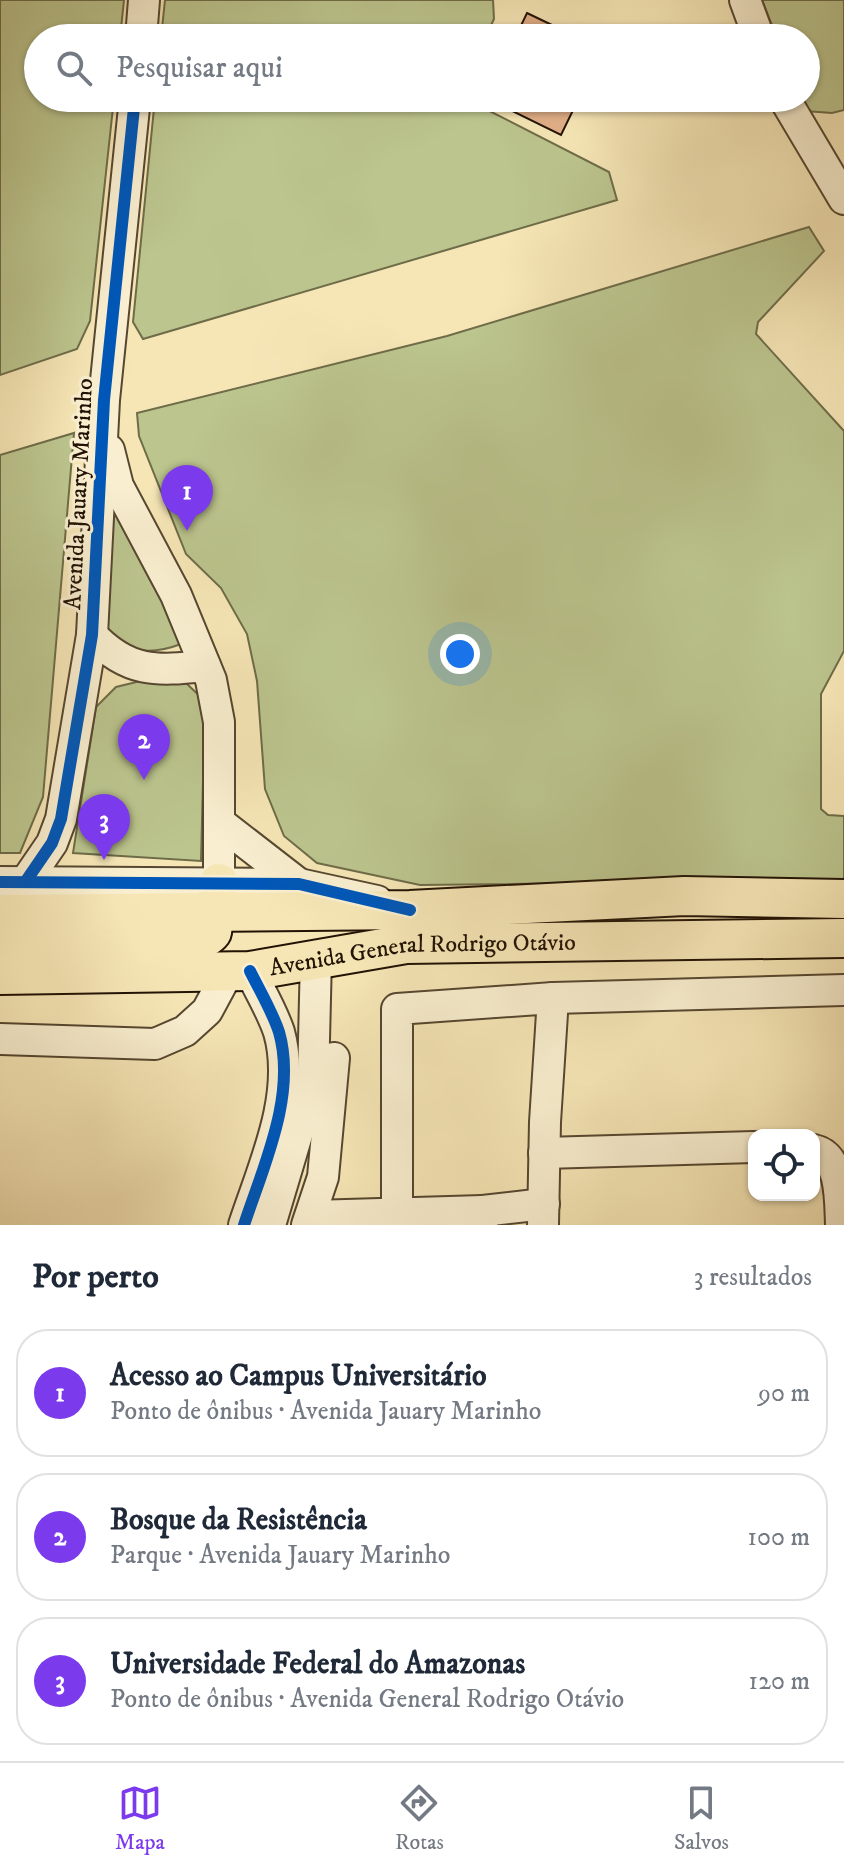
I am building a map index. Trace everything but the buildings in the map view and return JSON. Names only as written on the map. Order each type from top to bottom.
[{"type":"main road","name":"Avenida General Rodrigo Otávio","points":[[0,914],[217,897],[410,910],[684,896],[844,899]]},
{"type":"main road","points":[[0,948],[171,948],[196,944],[212,932],[217,897]]},
{"type":"main road","name":"Avenida General Rodrigo Otávio","points":[[0,975],[239,971],[406,944],[844,938]]},
{"type":"street","points":[[142,24],[144,0]]},
{"type":"street","points":[[745,0],[754,24]]},
{"type":"street","name":"Avenida Jauary Marinho","points":[[13,882],[52,843],[61,819],[92,635],[104,400],[134,112]]},
{"type":"street","points":[[792,112],[844,199]]},
{"type":"street","name":"Avenida Jauary Marinho","points":[[104,400],[110,455],[118,486],[176,595],[205,666],[219,722],[217,897]]},
{"type":"street","points":[[92,635],[111,652],[137,667],[166,670],[205,666]]},
{"type":"street","points":[[83,691],[137,667]]},
{"type":"street","points":[[219,822],[299,884]]},
{"type":"street","name":"Avenida General Rodrigo Otávio","points":[[13,882],[217,897],[299,884],[410,910]]},
{"type":"street","points":[[324,956],[337,1012],[323,1177],[310,1220],[397,1214],[483,1218],[544,1214],[544,1153],[553,998]]},
{"type":"street","points":[[270,1225],[313,1081],[324,956]]},
{"type":"street","points":[[0,1039],[155,1044],[185,1031],[207,1011],[239,971],[279,1034],[283,1067],[281,1102],[244,1225]]},
{"type":"street","points":[[397,1214],[397,1009],[553,998],[844,990]]},
{"type":"street","points":[[544,1153],[748,1147]]},
{"type":"street","points":[[820,1151],[833,1167],[841,1225]]},
{"type":"green space","points":[[0,0],[124,0],[121,24],[24,24],[24,112],[112,112],[90,321],[77,349],[0,375]]},
{"type":"green space","points":[[165,0],[493,0],[494,19],[492,24],[162,24]]},
{"type":"green space","points":[[762,0],[844,0],[844,110],[818,112],[820,24],[771,24]]},
{"type":"green space","points":[[154,112],[491,112],[609,172],[617,200],[143,339],[133,322]]},
{"type":"green space","points":[[809,227],[824,251],[758,322],[756,334],[844,431],[844,651],[821,694],[821,809],[828,815],[844,816],[844,880],[420,885],[317,863],[284,836],[265,789],[257,681],[247,634],[221,588],[186,554],[139,436],[137,413],[447,336]]},
{"type":"green space","points":[[74,433],[43,797],[20,853],[0,853],[0,455]]},
{"type":"green space","points":[[118,500],[181,644],[157,650],[134,649],[114,640],[96,622],[110,501]]},
{"type":"green space","points":[[157,677],[187,684],[205,701],[201,861],[73,853],[96,707],[116,687]]},
{"type":"cycle path","points":[[26,881],[52,843],[61,819],[92,635],[104,400],[134,112]]},
{"type":"cycle path","points":[[0,882],[299,884],[410,910]]},
{"type":"cycle path","points":[[244,1225],[275,1130],[284,1081],[279,1032],[250,971]]},
{"type":"place","name":"Acesso ao Campus Universitário","points":[[187,531]]},
{"type":"place","name":"Bosque da Resistência","points":[[144,780]]},
{"type":"place","name":"Universidade Federal do Amazonas","points":[[104,860]]}]
